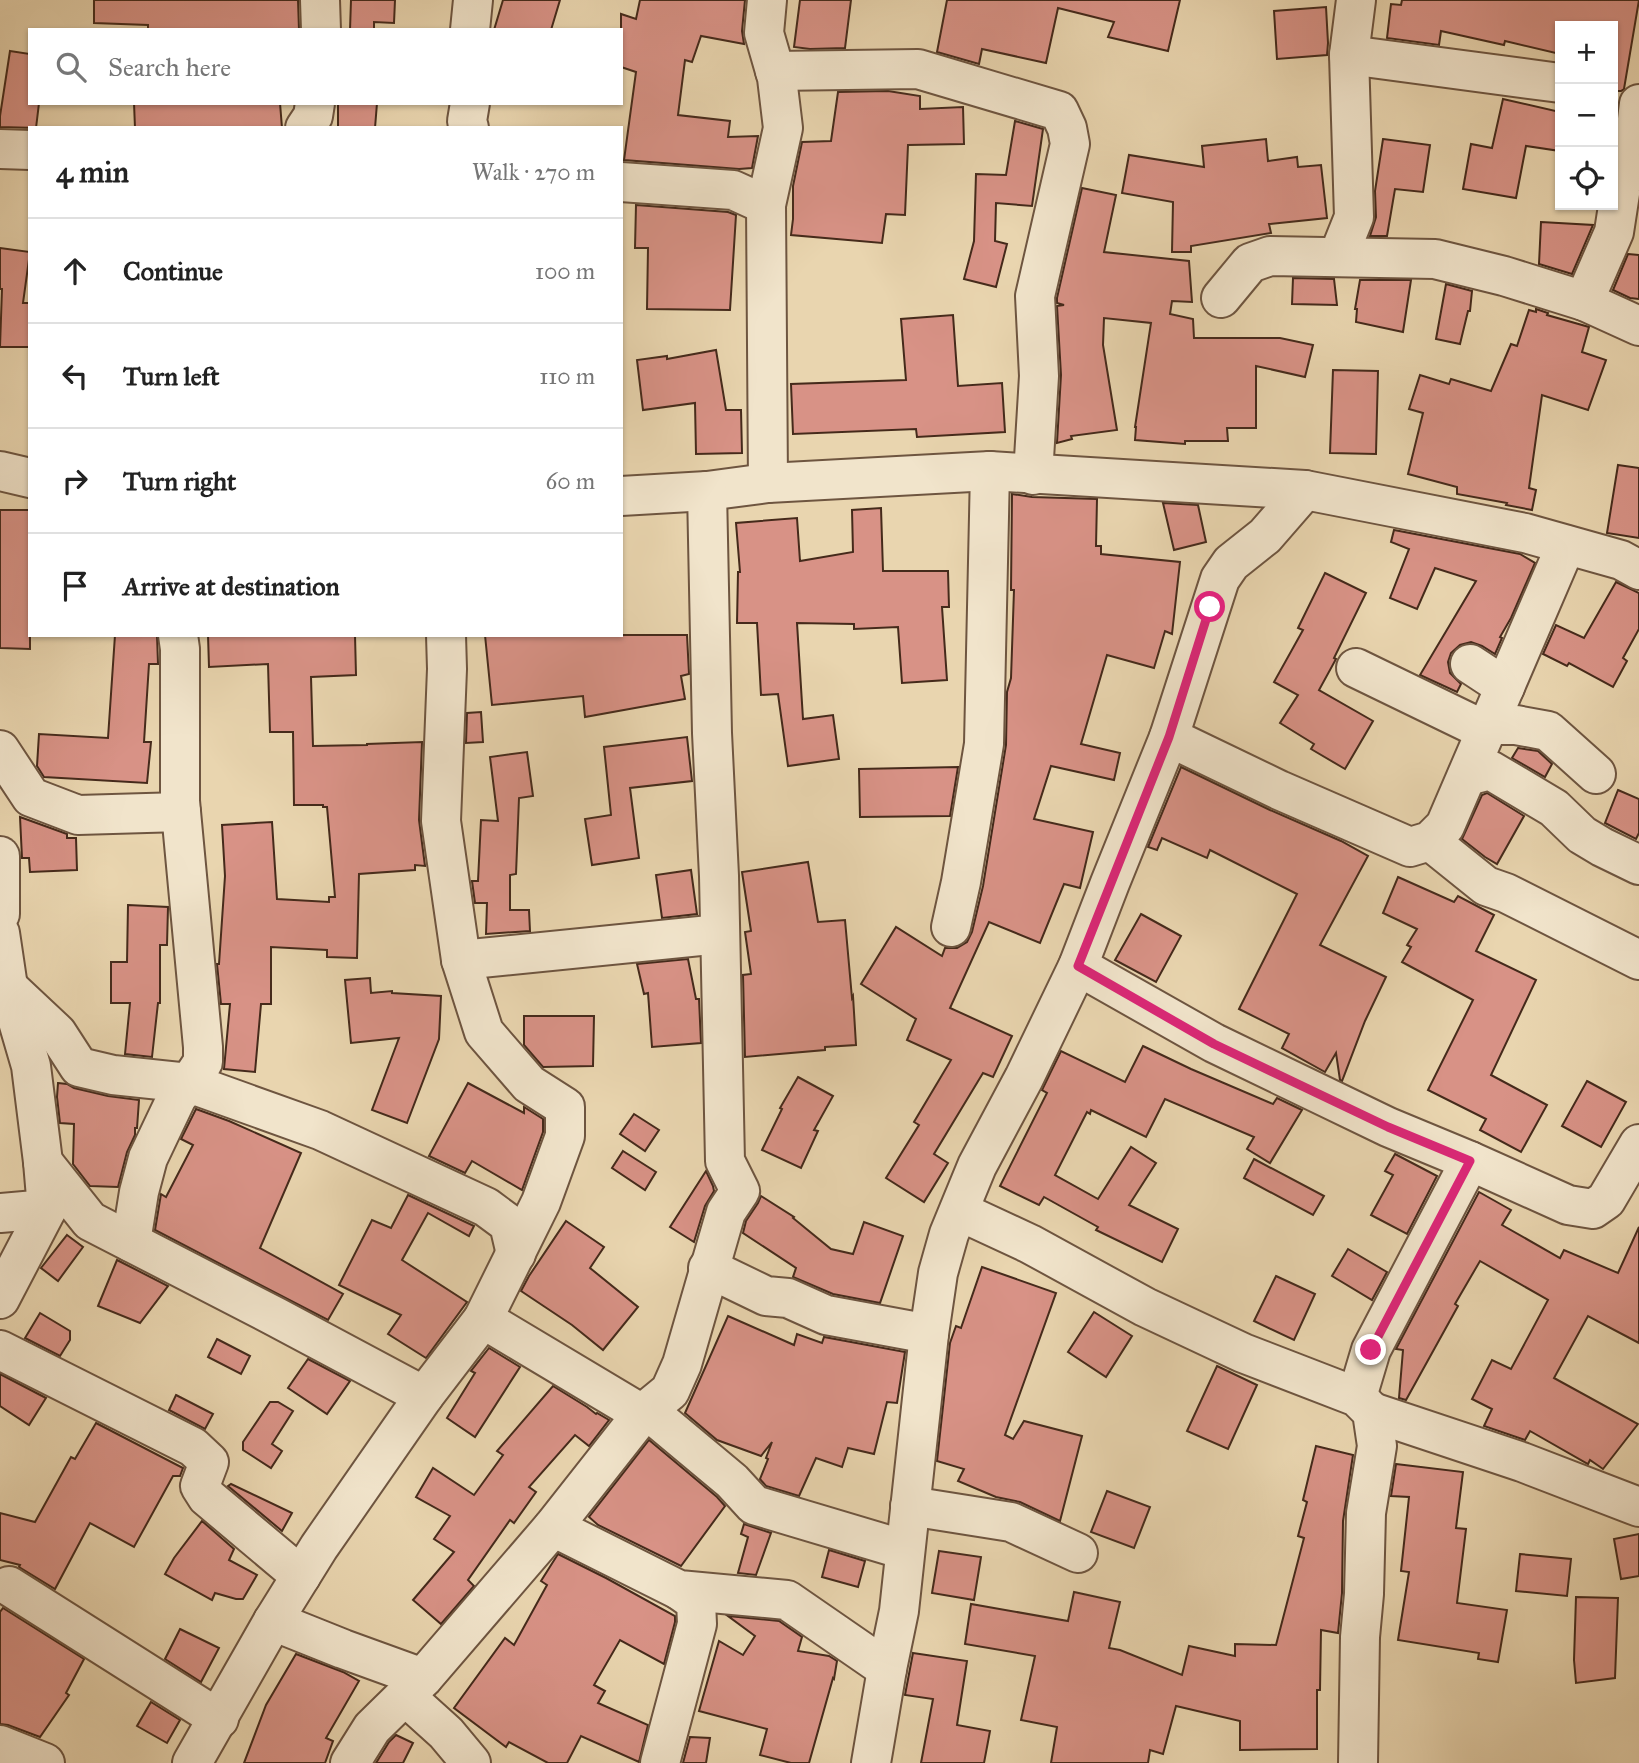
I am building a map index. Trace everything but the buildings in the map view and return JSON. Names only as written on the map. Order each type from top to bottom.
[{"type":"street","points":[[320,0],[321,28]]},
{"type":"street","points":[[470,28],[473,0]]},
{"type":"street","points":[[768,0],[764,33],[775,71],[783,128],[766,205],[768,483]]},
{"type":"street","points":[[1338,257],[1354,217],[1349,55],[1356,0]]},
{"type":"street","points":[[1349,55],[1555,82]]},
{"type":"street","points":[[775,71],[918,69],[1059,111],[1067,128],[1070,144],[1035,296],[1039,376],[1033,474]]},
{"type":"street","points":[[1618,91],[1639,93]]},
{"type":"street","points":[[1584,301],[1614,232],[1623,174],[1635,177],[1639,104]]},
{"type":"street","points":[[306,126],[313,116],[315,105]]},
{"type":"street","points":[[468,126],[470,105]]},
{"type":"street","points":[[0,149],[28,150]]},
{"type":"street","points":[[623,182],[733,190],[766,205]]},
{"type":"street","points":[[1221,298],[1250,263],[1270,256],[1435,259],[1504,276],[1584,301],[1639,326]]},
{"type":"street","points":[[0,471],[28,478]]},
{"type":"street","points":[[951,927],[984,744],[990,471]]},
{"type":"street","points":[[623,496],[707,491],[768,483],[990,471],[1305,490],[1525,533],[1621,560],[1639,570]]},
{"type":"street","points":[[871,1763],[899,1611],[929,1334],[938,1273],[949,1234],[977,1166],[1024,1078],[1078,966],[1169,737],[1220,579],[1231,564],[1265,536],[1305,490]]},
{"type":"street","points":[[350,1763],[372,1728],[414,1687],[553,1527],[642,1414],[670,1391],[681,1364],[726,1212],[740,1191],[726,1161],[707,491]]},
{"type":"street","points":[[1169,737],[1279,790],[1410,847],[1430,841],[1445,826],[1566,545]]},
{"type":"street","points":[[131,1242],[148,1158],[177,1097],[203,1062],[181,812],[178,637]]},
{"type":"street","points":[[192,1763],[300,1576],[424,1396],[483,1318],[541,1202],[565,1136],[565,1107],[529,1084],[484,1032],[461,960],[441,821],[446,637]]},
{"type":"street","points":[[1470,664],[1505,687]]},
{"type":"street","points":[[1356,668],[1488,728],[1516,725],[1548,731],[1596,774]]},
{"type":"street","points":[[0,750],[31,797],[78,815],[181,812]]},
{"type":"street","points":[[1467,776],[1490,770],[1554,808],[1582,835],[1639,865]]},
{"type":"street","points":[[1430,841],[1486,886],[1506,893],[1639,960]]},
{"type":"street","points":[[0,856],[0,914]]},
{"type":"street","points":[[0,933],[4,986],[31,1066],[47,1209],[0,1299]]},
{"type":"street","points":[[461,960],[720,933]]},
{"type":"street","points":[[1078,966],[1214,1044],[1388,1127],[1568,1205],[1593,1209],[1606,1199],[1639,1144]]},
{"type":"street","points":[[4,986],[57,1033],[79,1068],[113,1075],[189,1083],[320,1130],[486,1207],[509,1224],[516,1254]]},
{"type":"street","points":[[1358,1763],[1366,1513],[1377,1446],[1364,1405],[1371,1350],[1470,1161]]},
{"type":"street","points":[[43,1162],[90,1221],[424,1396]]},
{"type":"street","points":[[0,1213],[47,1209]]},
{"type":"street","points":[[958,1211],[1030,1244],[1145,1307],[1364,1405],[1639,1507]]},
{"type":"street","points":[[708,1268],[766,1296],[788,1298],[826,1315],[929,1334]]},
{"type":"street","points":[[483,1318],[642,1414],[653,1415],[732,1481],[754,1505],[905,1550]]},
{"type":"street","points":[[0,1350],[193,1447],[209,1462],[200,1486],[207,1497],[300,1576]]},
{"type":"street","points":[[910,1506],[1011,1522],[1078,1553]]},
{"type":"street","points":[[553,1527],[679,1590],[696,1602],[696,1624],[660,1763]]},
{"type":"street","points":[[9,1586],[219,1719]]},
{"type":"street","points":[[679,1590],[787,1600],[887,1669]]},
{"type":"street","points":[[273,1620],[343,1649],[414,1687],[471,1763]]},
{"type":"street","points":[[0,1745],[46,1763]]},
{"type":"route","points":[[1210,607],[1169,737],[1078,966],[1214,1044],[1388,1127],[1470,1161],[1371,1350]]}]
